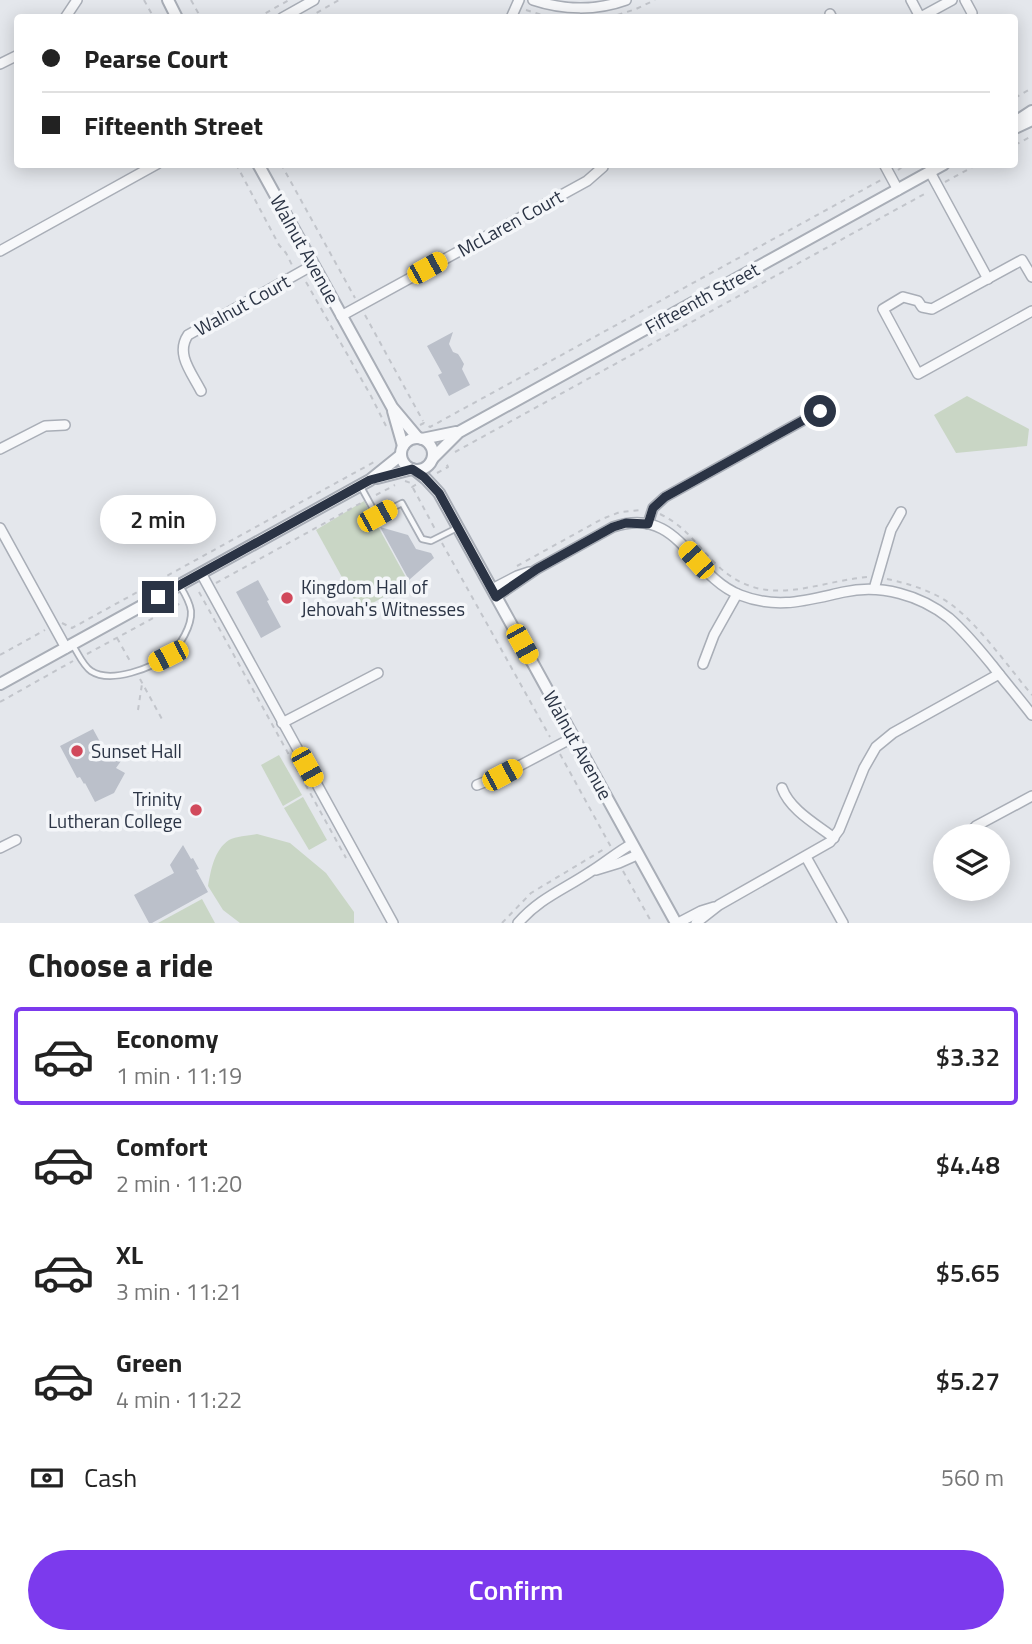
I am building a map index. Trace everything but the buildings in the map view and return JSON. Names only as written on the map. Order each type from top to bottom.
[{"type":"street","points":[[289,14],[314,0]]},
{"type":"street","points":[[533,0],[553,6],[580,8],[607,6],[626,0]]},
{"type":"street","points":[[926,14],[952,0]]},
{"type":"street","points":[[965,0],[972,13]]},
{"type":"street","points":[[1018,126],[1032,115]]},
{"type":"street","points":[[0,251],[150,168]]},
{"type":"street","name":"Walnut Avenue","points":[[260,168],[392,407],[417,435]]},
{"type":"street","name":"McLaren Court","points":[[341,316],[587,181],[602,168]]},
{"type":"street","points":[[886,168],[898,190]]},
{"type":"street","name":"Fifteenth Street","points":[[432,459],[459,432],[937,168]]},
{"type":"street","points":[[930,172],[988,279]]},
{"type":"street","points":[[1032,277],[1022,260],[932,309],[922,307],[918,301],[904,297],[883,309],[918,374],[1032,311]]},
{"type":"street","name":"Walnut Court","points":[[201,391],[183,357],[183,345],[188,335],[313,265]]},
{"type":"street","name":"Walnut Avenue","points":[[392,407],[402,450]]},
{"type":"street","points":[[648,524],[653,508],[665,497],[820,411]]},
{"type":"street","points":[[0,449],[45,426],[65,425]]},
{"type":"street","name":"Fifteenth Street","points":[[417,435],[459,432]]},
{"type":"street","points":[[0,684],[365,483],[417,435],[430,444],[432,459],[425,468],[365,483]]},
{"type":"street","points":[[402,450],[404,464],[431,477]]},
{"type":"street","name":"Walnut Avenue","points":[[432,459],[431,477],[439,493],[677,923]]},
{"type":"street","points":[[874,589],[891,530],[901,512]]},
{"type":"street","points":[[494,593],[517,576],[537,569],[613,527],[626,523],[648,524],[670,533],[709,575],[723,586],[756,601],[787,604],[855,590],[874,589],[901,594],[935,608],[964,632],[1032,715]]},
{"type":"street","points":[[0,528],[54,625],[69,646]]},
{"type":"street","points":[[201,573],[393,923]]},
{"type":"street","points":[[703,664],[713,635],[737,594]]},
{"type":"street","points":[[282,723],[378,673]]},
{"type":"street","points":[[696,923],[719,905],[806,857],[834,838],[864,768],[876,747],[892,733],[999,674]]},
{"type":"street","points":[[477,785],[502,775],[574,737]]},
{"type":"street","points":[[782,788],[793,806],[834,838]]},
{"type":"street","points":[[980,824],[1032,796]]},
{"type":"street","points":[[0,848],[16,839]]},
{"type":"street","points":[[591,872],[612,850],[632,844]]},
{"type":"street","points":[[518,923],[533,907],[550,895],[591,872],[637,855]]},
{"type":"street","points":[[806,857],[843,923]]},
{"type":"street","points":[[677,923],[719,905]]},
{"type":"lane","points":[[365,483],[368,499],[377,516],[402,503],[422,539],[431,541],[458,528]]},
{"type":"lane","points":[[69,646],[88,669],[107,676],[135,671],[168,656],[180,642],[189,623],[191,610],[180,586]]},
{"type":"path","points":[[264,14],[289,0]]},
{"type":"path","points":[[315,14],[340,0]]},
{"type":"path","points":[[620,14],[655,0]]},
{"type":"path","points":[[525,10],[538,14]]},
{"type":"path","points":[[238,168],[279,245],[301,281],[308,284],[388,431]]},
{"type":"path","points":[[283,168],[424,422],[430,427],[890,175]]},
{"type":"path","points":[[412,487],[448,467],[443,458],[971,168]]},
{"type":"path","points":[[417,435],[424,422]]},
{"type":"path","points":[[0,655],[61,622],[72,628],[377,460]]},
{"type":"path","points":[[348,862],[199,592],[402,481],[411,484],[612,850],[531,893],[502,923]]},
{"type":"path","points":[[517,565],[610,516],[630,510],[660,514],[686,531],[723,570],[753,587],[788,592],[849,579],[877,578],[933,593],[953,606],[975,627],[1032,695]]},
{"type":"path","points":[[0,702],[187,599]]},
{"type":"path","points":[[117,637],[130,661]]},
{"type":"path","points":[[138,709],[142,683],[163,721]]},
{"type":"path","points":[[620,863],[652,923]]},
{"type":"green space","points":[[967,396],[1029,429],[1027,446],[956,453],[934,415]]},
{"type":"green space","points":[[364,501],[409,583],[360,610],[316,530]]},
{"type":"green space","points":[[279,755],[302,795],[283,806],[261,765]]},
{"type":"green space","points":[[303,797],[327,840],[309,850],[284,808]]},
{"type":"green space","points":[[257,834],[290,843],[326,873],[354,912],[354,923],[240,923],[223,910],[208,886],[217,855],[229,840]]},
{"type":"green space","points":[[202,899],[215,923],[158,923]]},
{"type":"place","name":"Kingdom Hall of Jehovah's Witnesses","points":[[287,598]]},
{"type":"place","name":"Sunset Hall","points":[[77,751]]},
{"type":"place","name":"Trinity Lutheran College","points":[[196,810]]},
{"type":"route","points":[[158,597],[370,480],[412,469],[439,493],[496,597],[537,569],[613,527],[626,523],[648,524],[653,508],[665,497],[820,411]]}]
